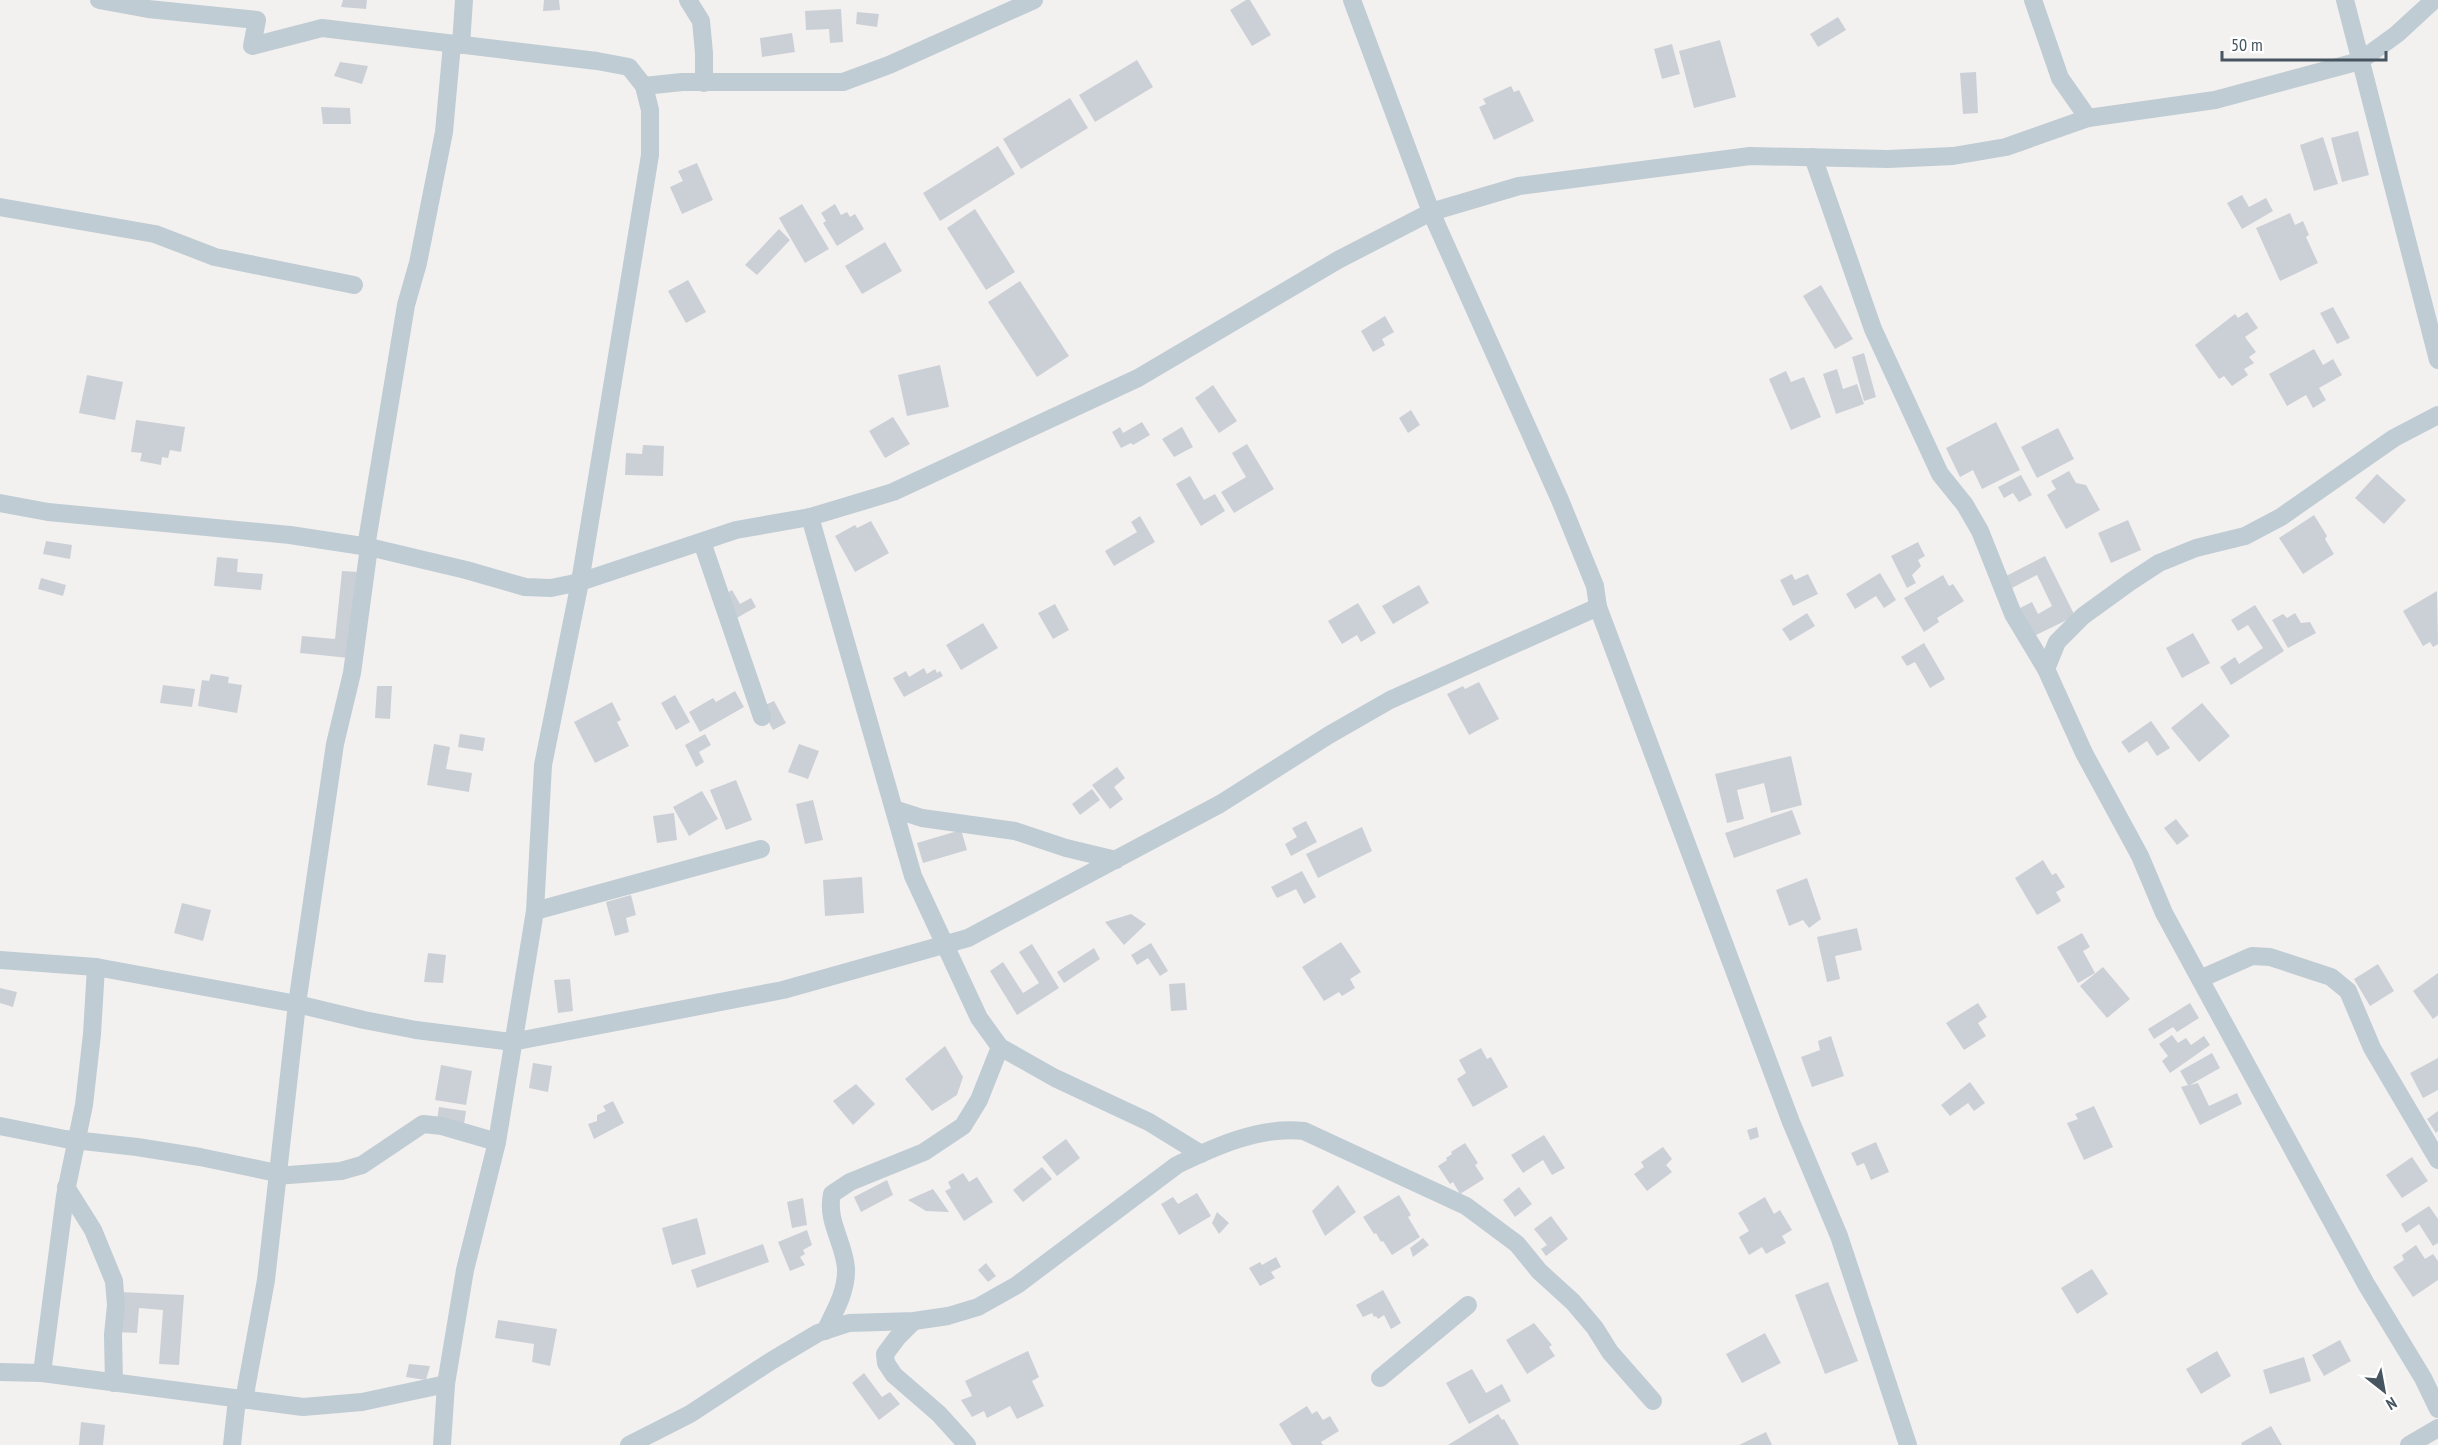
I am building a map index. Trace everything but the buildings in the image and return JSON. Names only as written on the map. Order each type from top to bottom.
[{"type":"street","points":[[99,0],[148,9],[257,20],[252,46],[322,28],[597,61],[629,67],[644,86],[650,110],[650,155],[580,582],[543,765],[535,911],[497,1142],[465,1270],[446,1384],[442,1445]]},
{"type":"street","points":[[232,1445],[266,1280],[297,1004],[335,744],[352,673],[368,547],[406,305],[418,263],[444,132],[464,0]]},
{"type":"street","points":[[688,0],[701,21],[704,83]]},
{"type":"street","points":[[644,86],[682,82],[843,82],[889,65],[1034,0]]},
{"type":"street","points":[[1352,0],[1431,212],[1560,500],[1595,586],[1598,607],[1791,1122],[1839,1236],[1908,1445]]},
{"type":"street","points":[[2033,0],[2060,78],[2088,118]]},
{"type":"street","points":[[2345,0],[2438,360]]},
{"type":"street","points":[[0,503],[48,512],[290,535],[368,547],[466,570],[525,587],[551,588],[580,582],[736,530],[810,517],[893,492],[1138,378],[1338,260],[1431,212],[1519,186],[1750,156],[1888,159],[1953,156],[2006,147],[2088,118],[2215,100],[2360,61],[2397,34],[2434,0]]},
{"type":"street","points":[[1813,157],[1873,329],[1940,474],[1965,506],[1980,531],[2013,614],[2046,669],[2084,753],[2140,856],[2164,913],[2366,1284],[2423,1378],[2438,1409]]},
{"type":"street","points":[[0,207],[155,234],[215,257],[354,285]]},
{"type":"street","points":[[2046,669],[2057,642],[2083,616],[2121,587],[2159,564],[2196,548],[2245,536],[2281,517],[2394,438],[2438,415]]},
{"type":"street","points":[[810,517],[913,876],[979,1018],[1000,1047],[1055,1078],[1149,1122],[1201,1154]]},
{"type":"street","points":[[702,542],[762,717]]},
{"type":"street","points":[[2,961],[96,967],[297,1004],[405,1028],[512,1042],[783,990],[968,938],[1220,804],[1329,735],[1390,700],[1598,607]]},
{"type":"street","points":[[894,809],[922,818],[1015,831],[1066,848],[1116,860]]},
{"type":"street","points":[[535,911],[761,849]]},
{"type":"street","points":[[2200,979],[2252,956],[2270,957],[2331,978],[2348,991],[2372,1047],[2438,1160]]},
{"type":"street","points":[[42,1373],[66,1187],[78,1140],[92,1034],[96,967]]},
{"type":"street","points":[[825,1331],[844,1288],[846,1266],[830,1207],[832,1194],[850,1182],[924,1152],[963,1126],[979,1100],[1000,1047]]},
{"type":"street","points":[[0,1126],[78,1140],[137,1147],[277,1175],[341,1171],[362,1165],[423,1124],[442,1126],[497,1142]]},
{"type":"street","points":[[629,1445],[690,1414],[771,1361],[825,1331],[849,1323],[914,1321],[948,1316],[978,1307],[1017,1285],[1168,1172],[1201,1154],[1261,1133],[1284,1128],[1304,1131],[1466,1206],[1517,1244],[1539,1270],[1573,1302],[1595,1328],[1610,1352],[1653,1401]]},
{"type":"street","points":[[66,1187],[93,1230],[114,1281],[116,1305],[113,1335],[114,1383]]},
{"type":"street","points":[[1380,1378],[1468,1305]]},
{"type":"street","points":[[914,1321],[885,1354],[886,1363],[894,1375],[939,1414],[967,1445]]},
{"type":"street","points":[[0,1372],[42,1373],[303,1407],[362,1402],[446,1384]]},
{"type":"street","points":[[2409,1445],[2438,1428]]}]
